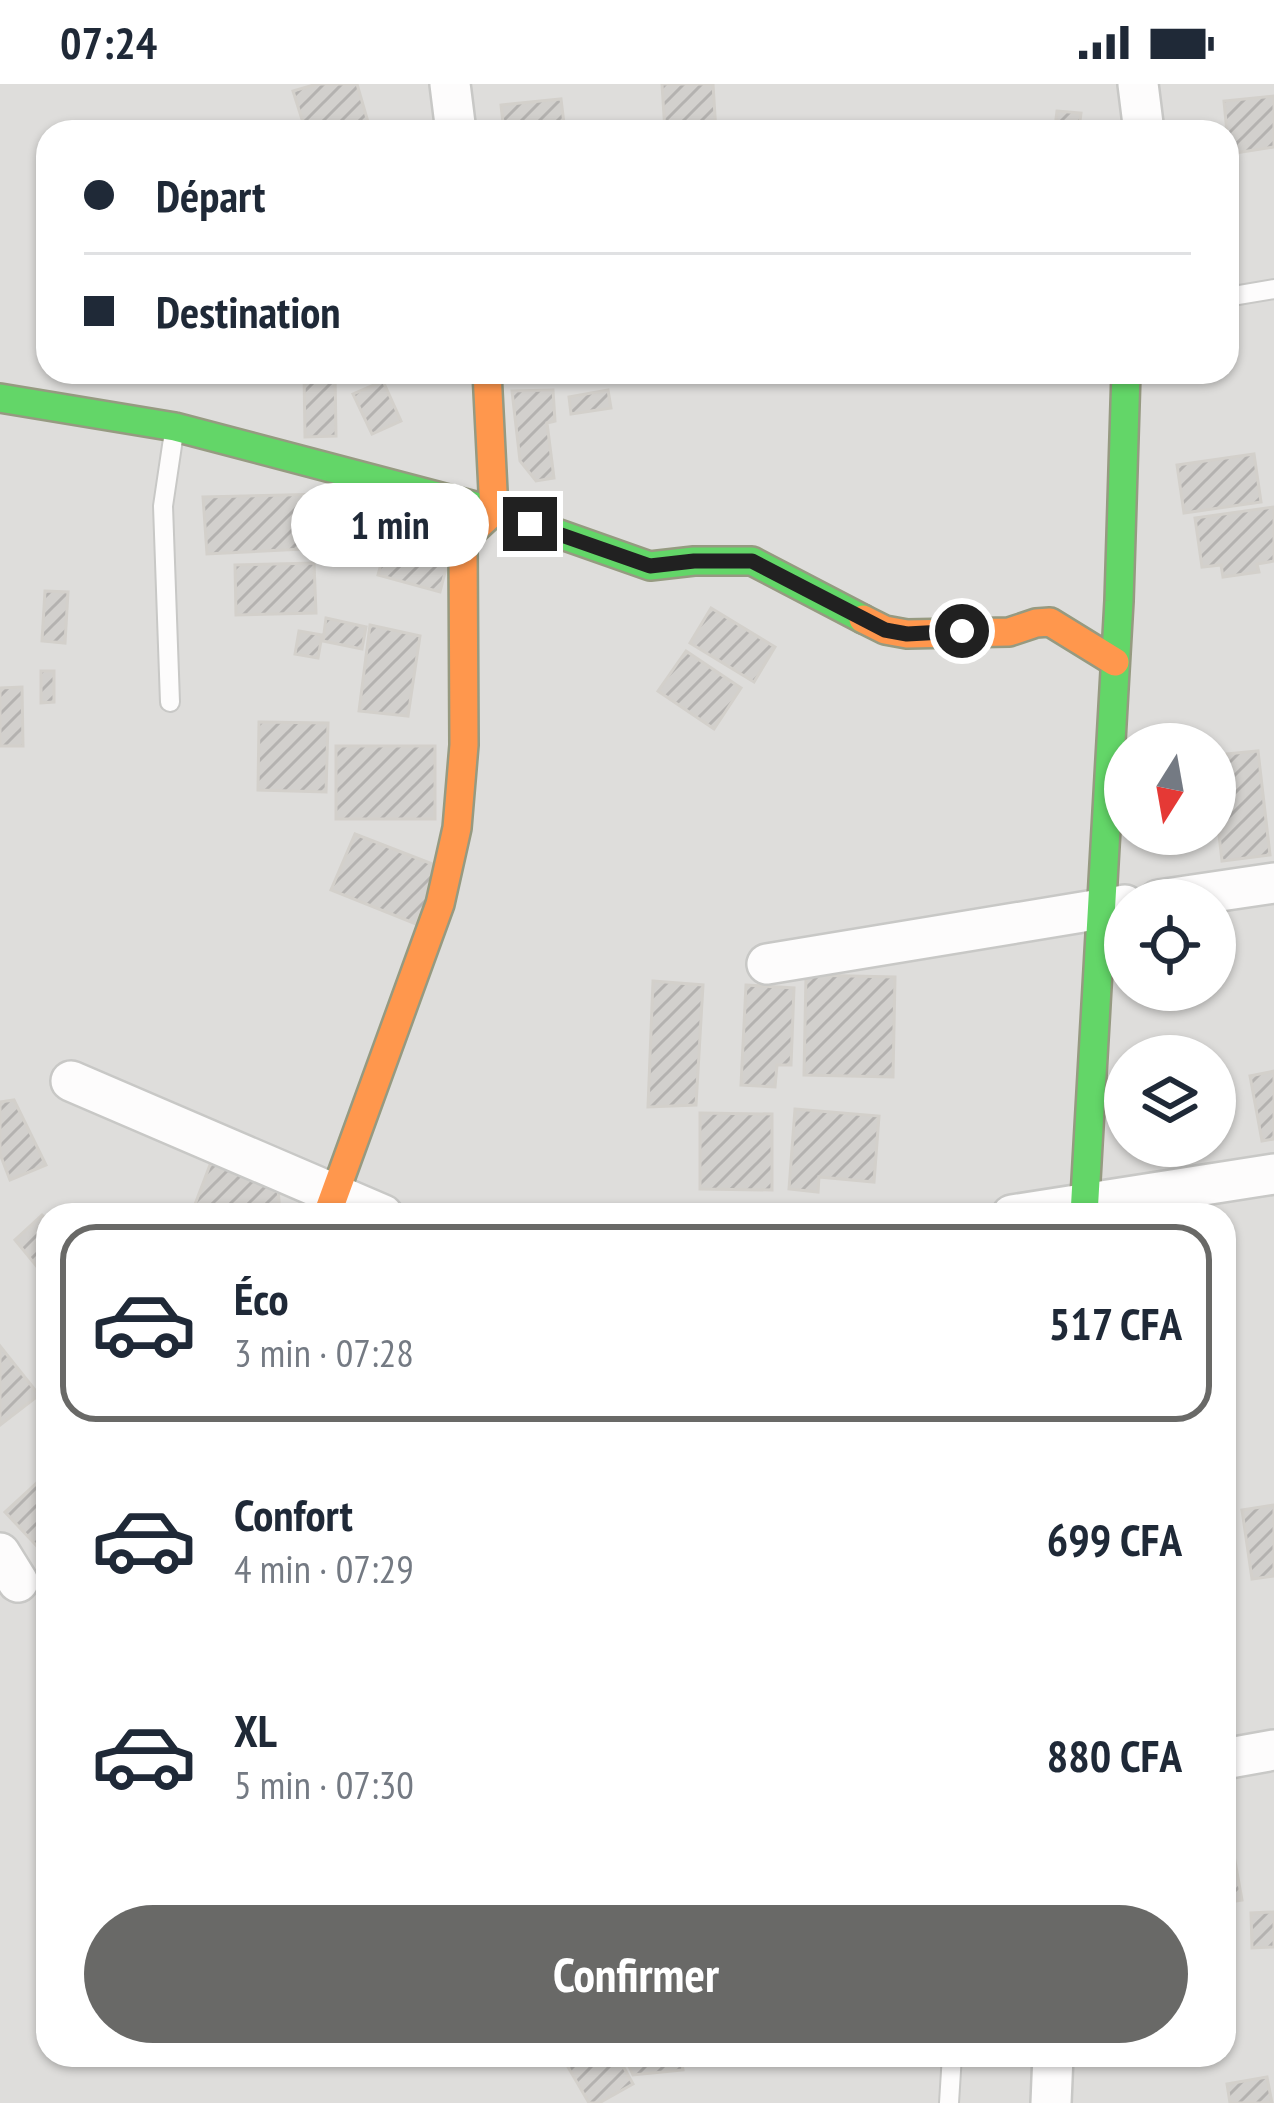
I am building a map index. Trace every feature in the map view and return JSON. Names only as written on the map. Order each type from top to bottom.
[{"type":"street","points":[[450,84],[454,120]]},
{"type":"street","points":[[1138,84],[1142,120]]},
{"type":"street","points":[[332,1203],[440,904],[457,828],[464,745],[463,540],[494,511],[488,384]]},
{"type":"street","points":[[1114,879],[1115,662],[1126,384]]},
{"type":"street","points":[[0,398],[175,427],[494,511],[650,566],[752,561],[885,630],[907,634],[1009,632],[1050,622],[1115,662]]},
{"type":"street","points":[[1236,889],[1274,883]]},
{"type":"street","points":[[767,964],[1104,909]]},
{"type":"street","points":[[1085,1203],[1104,1008]]},
{"type":"street","points":[[71,1082],[327,1203]]},
{"type":"street","points":[[1121,1203],[1274,1174]]},
{"type":"street","points":[[1236,1757],[1274,1750]]},
{"type":"street","points":[[1052,2103],[1053,2067]]},
{"type":"lane","points":[[1239,295],[1274,289]]},
{"type":"lane","points":[[170,702],[163,506],[175,427]]},
{"type":"lane","points":[[949,2103],[951,2067]]},
{"type":"shaded area","points":[[0,84],[1274,84],[1274,2103],[0,2103]]},
{"type":"building","points":[[317,84],[357,84],[367,120],[302,120],[293,91]]},
{"type":"building","points":[[662,84],[713,84],[715,120],[664,120]]},
{"type":"building","points":[[1274,96],[1274,147],[1239,152],[1239,120],[1226,120],[1224,101]]},
{"type":"building","points":[[561,99],[564,120],[503,120],[501,105]]},
{"type":"building","points":[[1057,111],[1081,113],[1080,120],[1056,120]]},
{"type":"building","points":[[304,384],[335,384],[336,436],[305,437]]},
{"type":"building","points":[[384,384],[401,421],[372,434],[353,394]]},
{"type":"building","points":[[553,390],[555,421],[547,423],[554,478],[536,481],[520,461],[512,391]]},
{"type":"building","points":[[608,390],[611,408],[571,414],[569,397]]},
{"type":"building","points":[[1254,454],[1261,502],[1184,513],[1177,465]]},
{"type":"building","points":[[325,494],[323,548],[207,554],[203,497]]},
{"type":"building","points":[[1274,507],[1274,561],[1257,564],[1259,572],[1223,577],[1221,565],[1202,567],[1195,518]]},
{"type":"building","points":[[393,520],[454,537],[440,592],[378,575]]},
{"type":"building","points":[[314,563],[316,613],[236,615],[235,565]]},
{"type":"building","points":[[45,591],[68,592],[65,643],[42,641]]},
{"type":"building","points":[[711,608],[775,647],[754,682],[690,643]]},
{"type":"building","points":[[326,618],[366,627],[362,649],[323,641]]},
{"type":"building","points":[[370,625],[420,636],[408,716],[359,711]]},
{"type":"building","points":[[299,631],[322,635],[318,658],[295,654]]},
{"type":"building","points":[[686,651],[741,688],[714,729],[658,691]]},
{"type":"building","points":[[41,671],[54,671],[54,702],[41,703]]},
{"type":"building","points":[[22,687],[23,746],[0,746],[0,688]]},
{"type":"building","points":[[259,722],[328,723],[326,792],[258,790]]},
{"type":"building","points":[[336,746],[435,746],[435,819],[336,819]]},
{"type":"building","points":[[1258,751],[1270,855],[1222,861],[1221,855],[1236,855],[1236,753]]},
{"type":"building","points":[[355,834],[440,867],[421,926],[331,890]]},
{"type":"building","points":[[806,975],[895,977],[893,1077],[804,1075]]},
{"type":"building","points":[[653,981],[703,985],[696,1105],[648,1107]]},
{"type":"building","points":[[746,985],[794,988],[791,1065],[777,1065],[775,1087],[741,1085]]},
{"type":"building","points":[[1274,1071],[1274,1139],[1262,1141],[1250,1076]]},
{"type":"building","points":[[14,1100],[46,1165],[10,1180],[0,1154],[0,1102]]},
{"type":"building","points":[[795,1109],[879,1116],[874,1182],[819,1177],[818,1192],[789,1189]]},
{"type":"building","points":[[700,1113],[772,1114],[772,1190],[700,1189]]},
{"type":"building","points":[[216,1149],[278,1187],[279,1203],[196,1203]]},
{"type":"building","points":[[36,1221],[36,1265],[15,1240]]},
{"type":"building","points":[[0,1346],[36,1397],[0,1425]]},
{"type":"building","points":[[36,1484],[36,1545],[5,1512]]},
{"type":"building","points":[[1274,1505],[1274,1576],[1252,1579],[1242,1510]]},
{"type":"building","points":[[1236,1867],[1242,1900],[1236,1901]]},
{"type":"building","points":[[1274,1912],[1274,1947],[1252,1948],[1251,1913]]},
{"type":"building","points":[[568,2067],[624,2067],[633,2084],[599,2103],[589,2103]]},
{"type":"building","points":[[629,2067],[683,2070],[633,2075]]},
{"type":"building","points":[[1267,2077],[1272,2103],[1230,2103],[1227,2084]]},
{"type":"traffic: fast","points":[[1085,1203],[1119,601],[1126,384]]},
{"type":"traffic: fast","points":[[0,398],[175,427],[494,511],[650,566],[752,561],[863,619]]},
{"type":"traffic: slow","points":[[331,1203],[440,904],[457,828],[464,745],[463,540],[494,511],[488,384]]},
{"type":"traffic: slow","points":[[863,619],[907,634],[1009,632],[1050,622],[1115,662]]},
{"type":"route","points":[[530,524],[650,566],[752,561],[885,630],[907,634],[962,631]]}]
